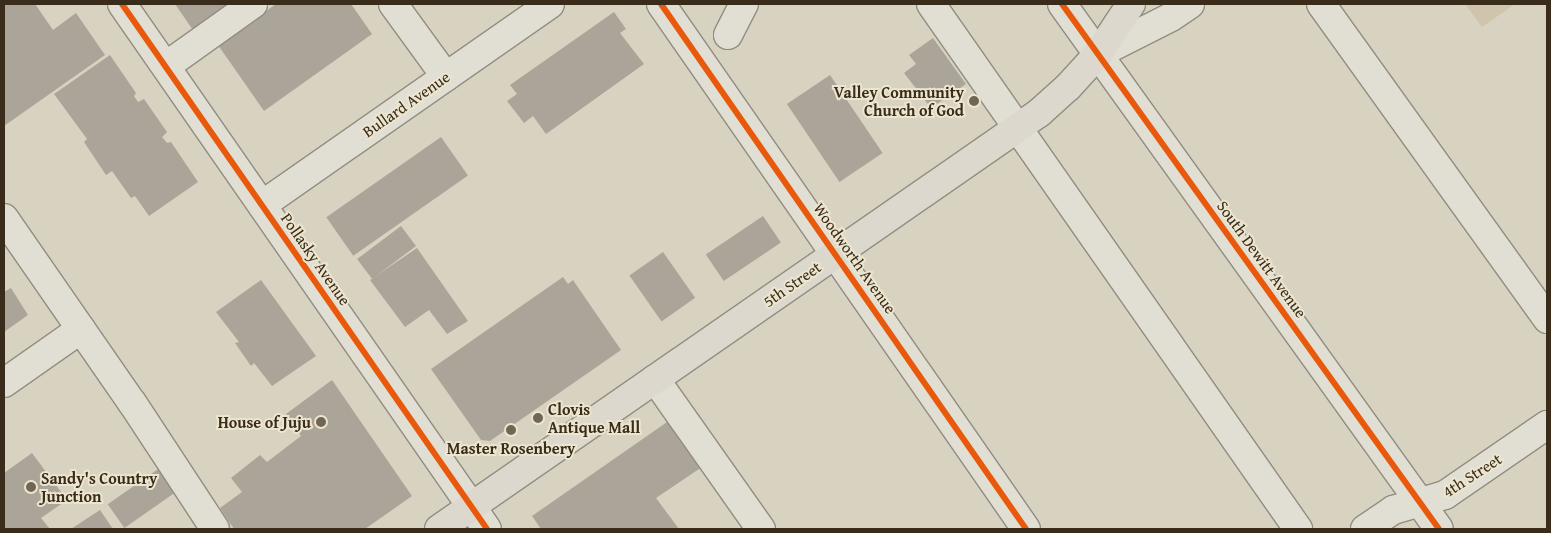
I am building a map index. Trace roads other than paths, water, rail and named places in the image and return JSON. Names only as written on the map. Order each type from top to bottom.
[{"type":"main road","points":[[1098,54],[1131,4]]},
{"type":"main road","name":"5th Street","points":[[439,529],[1017,127],[1068,87],[1098,54]]},
{"type":"street","name":"Pollasky Avenue","points":[[122,4],[488,529]]},
{"type":"street","points":[[166,66],[253,4]]},
{"type":"street","name":"Bullard Avenue","points":[[262,205],[550,4]]},
{"type":"street","name":"Woodworth Avenue","points":[[661,4],[1026,529]]},
{"type":"street","points":[[728,35],[744,4]]},
{"type":"street","points":[[931,4],[1298,529]]},
{"type":"street","name":"South Dewitt Avenue","points":[[1062,4],[1439,529]]},
{"type":"street","name":"5th Street","points":[[1098,54],[1172,17],[1190,4]]},
{"type":"street","points":[[1321,4],[1547,319]]},
{"type":"street","points":[[400,14],[446,77]]},
{"type":"street","points":[[4,218],[215,529]]},
{"type":"street","points":[[4,383],[81,329]]},
{"type":"street","points":[[655,379],[761,529]]},
{"type":"street","name":"4th Street","points":[[1365,529],[1393,510],[1445,495],[1547,425]]},
{"type":"place","name":"Valley Community Church of God","points":[[974,101]]},
{"type":"place","name":"Clovis Antique Mall","points":[[538,418]]},
{"type":"place","name":"House of Juju","points":[[321,422]]},
{"type":"place","name":"Master Rosenbery","points":[[511,430]]},
{"type":"place","name":"Sandy's Country Junction","points":[[31,487]]}]
